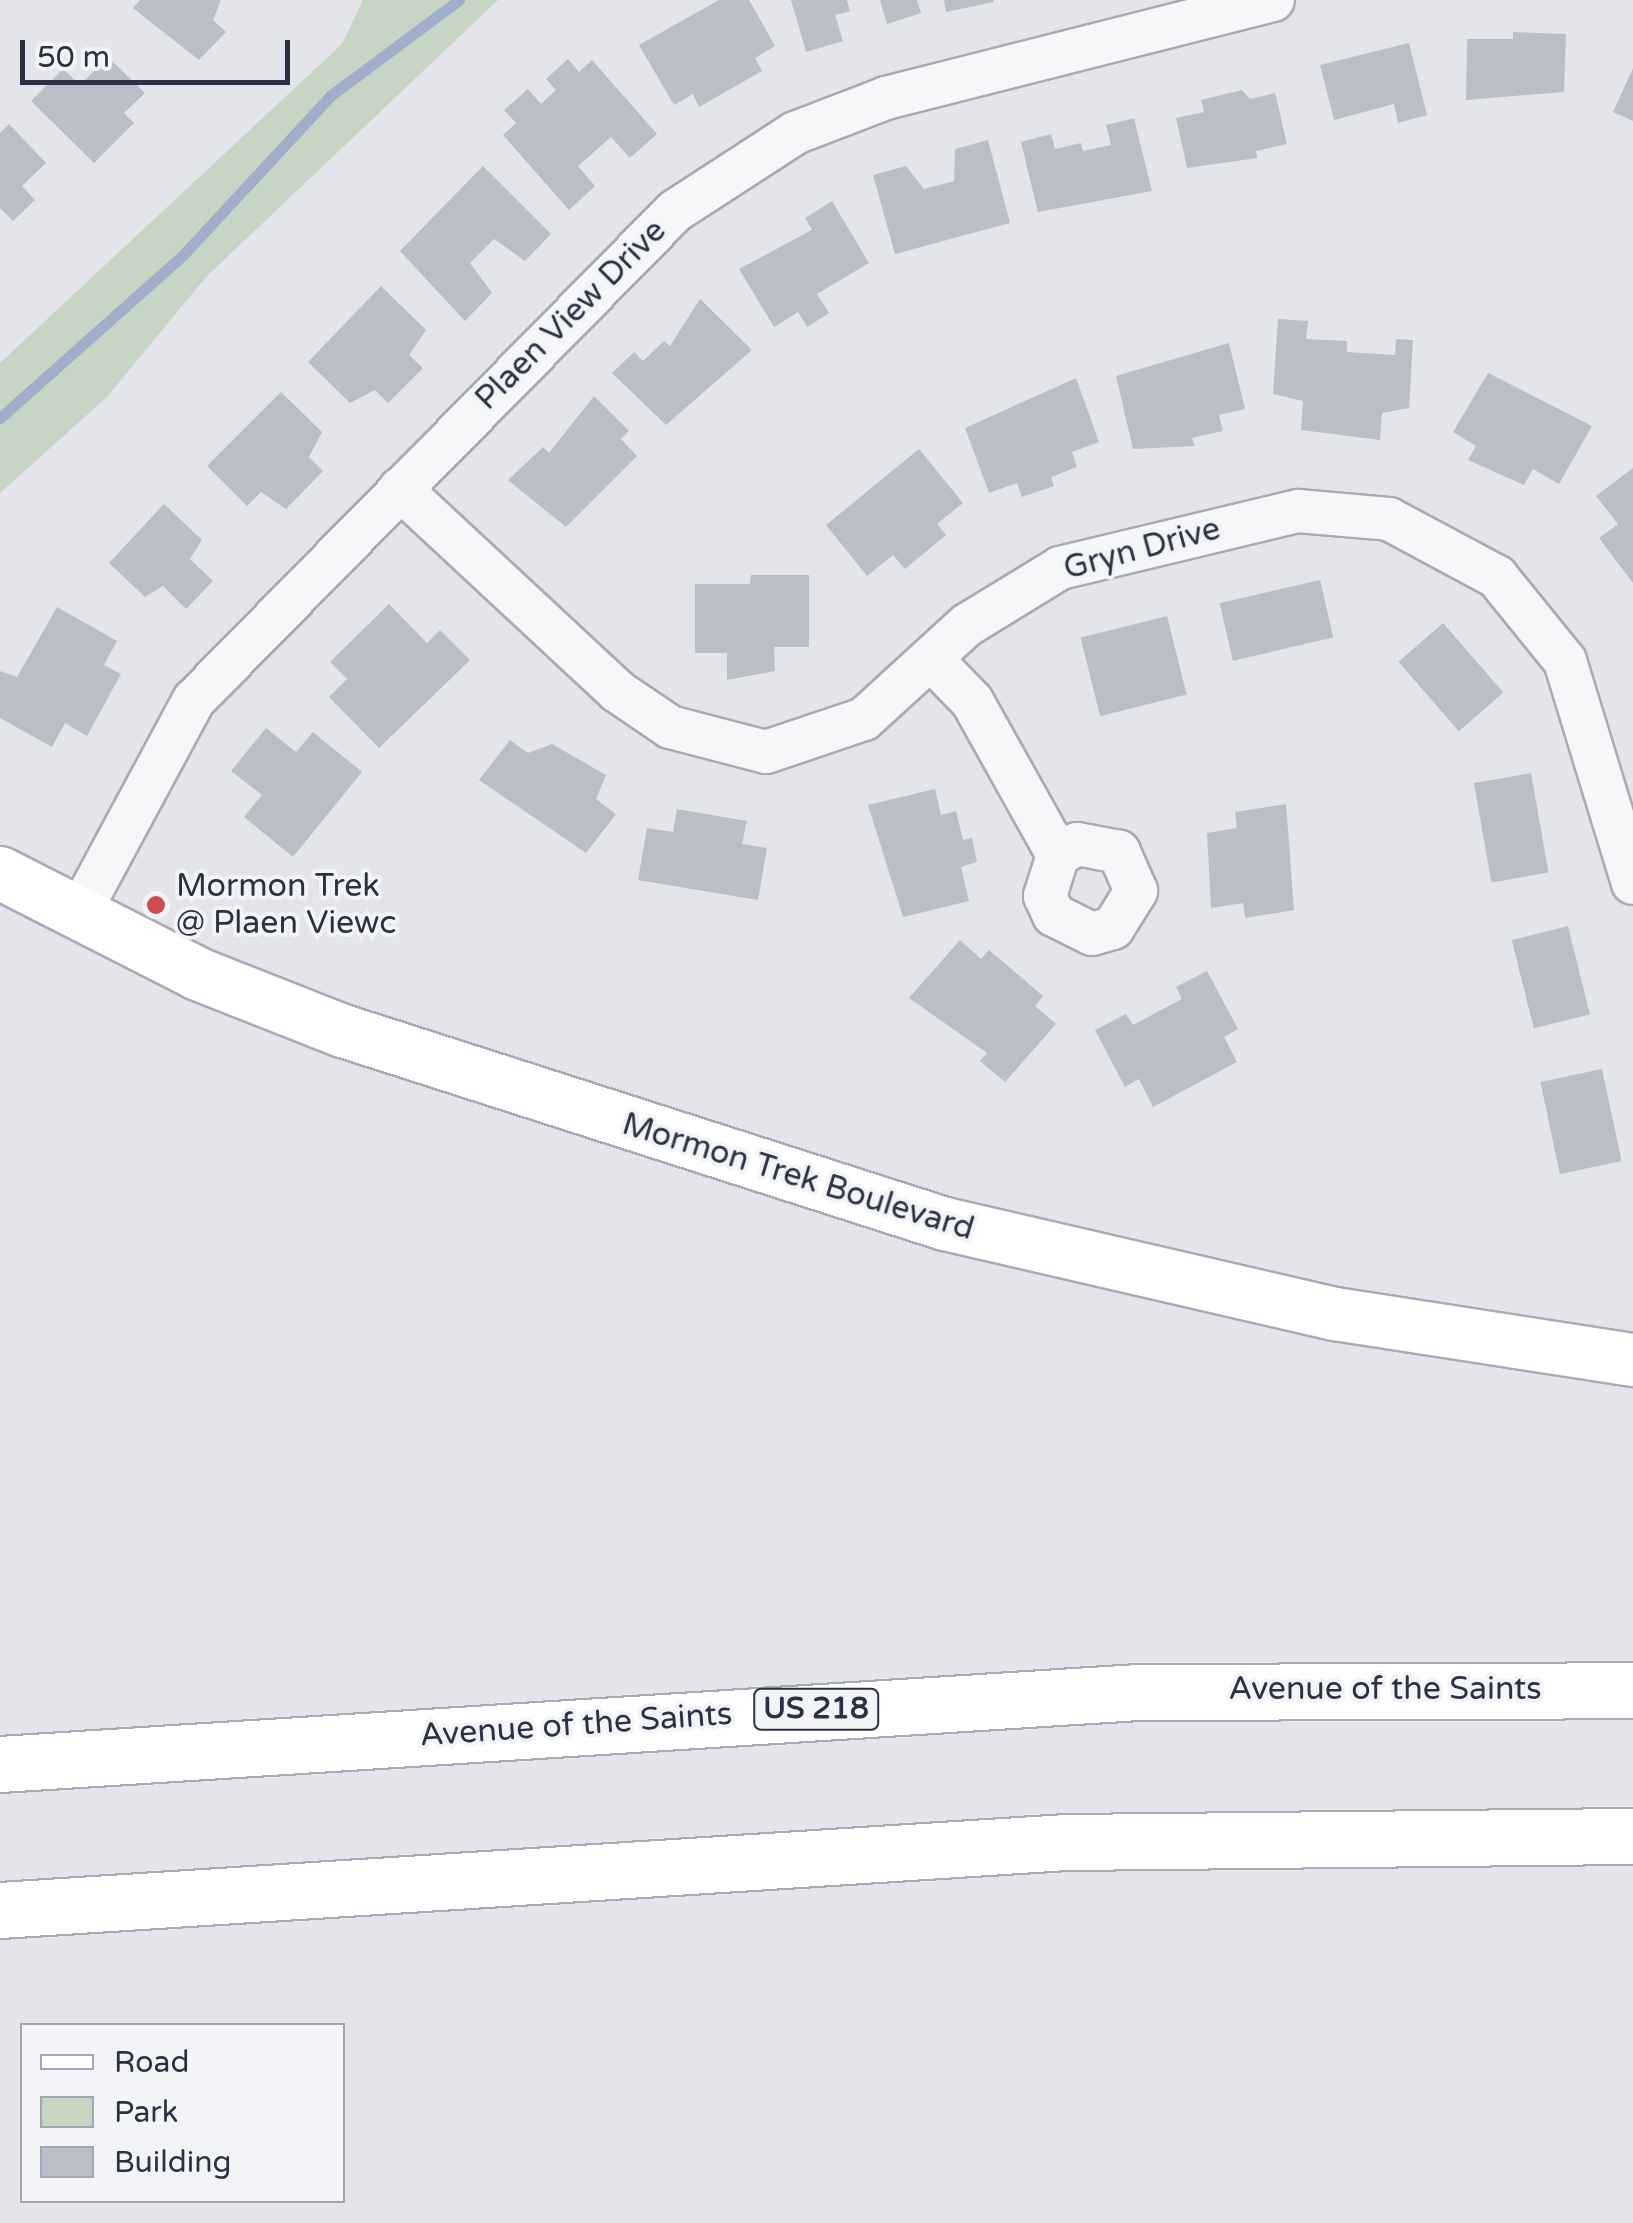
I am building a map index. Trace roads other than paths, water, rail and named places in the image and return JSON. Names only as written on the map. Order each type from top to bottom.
[{"type":"highway","name":"Avenue of the Saints","points":[[0,1764],[1137,1692],[1633,1690]]},
{"type":"highway","points":[[0,1910],[1066,1842],[1633,1836]]},
{"type":"main road","name":"Mormon Trek Boulevard","points":[[0,872],[77,917],[344,1031],[945,1224],[1335,1314],[1633,1360]]},
{"type":"street","name":"Plaen View Drive","points":[[77,917],[194,700],[675,210],[795,133],[886,98],[1272,0]]},
{"type":"street","name":"Gryn Drive","points":[[400,488],[617,691],[714,745],[766,752],[812,741],[864,718],[1014,590],[1115,550],[1298,510],[1389,519],[1498,577],[1565,661],[1633,883]]},
{"type":"street","points":[[932,660],[972,700],[1058,855]]},
{"type":"waterway","points":[[0,418],[183,255],[330,96],[459,0]]},
{"type":"place","name":"Mormon Trek @ Plaen Viewc","points":[[156,905]]}]
